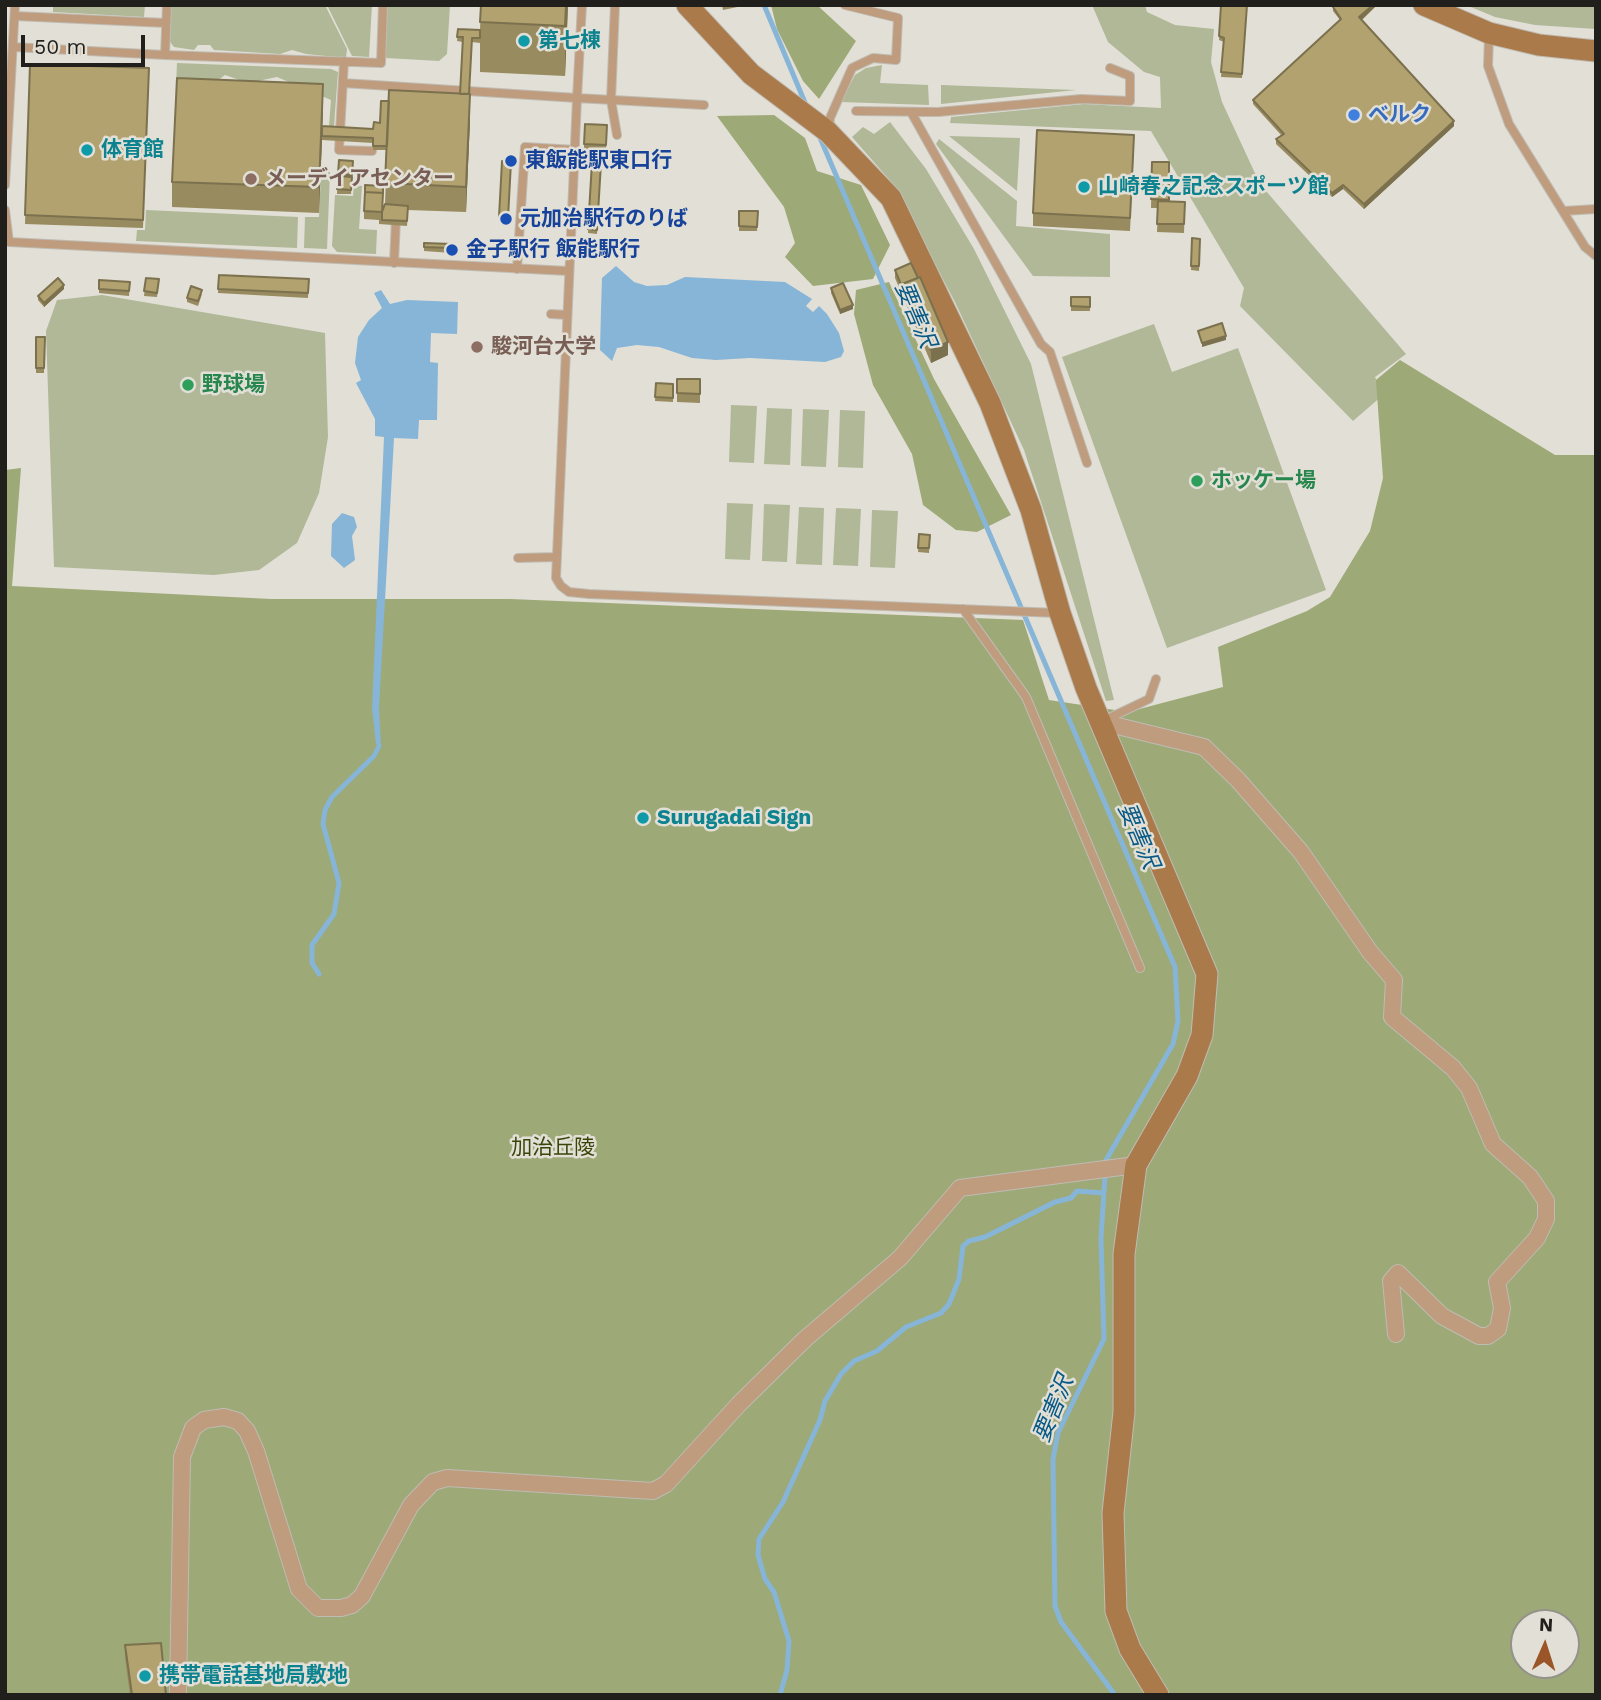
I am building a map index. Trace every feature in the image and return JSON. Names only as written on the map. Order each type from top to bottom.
[{"type":"street","points":[[687,5],[751,74],[827,131],[891,198],[990,403],[1031,510],[1060,613],[1101,722],[1207,974],[1202,1035],[1187,1076],[1126,1166],[1124,1412],[1113,1513],[1113,1568],[1116,1611],[1125,1636],[1158,1695]]},
{"type":"street","points":[[1424,5],[1489,33],[1539,45],[1596,51]]},
{"type":"street","points":[[1101,722],[1204,747],[1238,780],[1301,852],[1370,952],[1394,980],[1392,1017],[1453,1068],[1477,1105],[1493,1144],[1530,1177],[1546,1201],[1546,1219],[1537,1238],[1497,1282],[1502,1308],[1498,1329],[1488,1335],[1479,1336],[1442,1316],[1398,1273],[1391,1281],[1396,1334]]},
{"type":"street","points":[[178,1692],[182,1457],[192,1428],[204,1420],[224,1417],[238,1421],[247,1431],[256,1451],[299,1589],[318,1608],[352,1605],[362,1596],[411,1505],[433,1482],[447,1478],[653,1491],[678,1472],[739,1404],[805,1339],[900,1258],[960,1188],[1126,1166]]},
{"type":"lane","points":[[5,186],[8,79],[15,5]]},
{"type":"lane","points":[[165,55],[167,5]]},
{"type":"lane","points":[[13,47],[381,63],[383,5]]},
{"type":"lane","points":[[582,5],[556,578],[561,586],[569,592],[589,594],[1060,613]]},
{"type":"lane","points":[[615,5],[611,100],[617,135]]},
{"type":"lane","points":[[827,131],[852,68],[873,58],[897,60],[898,18],[845,5]]},
{"type":"lane","points":[[15,16],[166,23]]},
{"type":"lane","points":[[1489,33],[1488,66],[1509,124],[1585,247],[1596,256]]},
{"type":"lane","points":[[344,61],[339,150],[372,151]]},
{"type":"lane","points":[[856,111],[911,112],[1081,99],[1130,102],[1130,76],[1110,68]]},
{"type":"lane","points":[[343,82],[704,105]]},
{"type":"lane","points":[[911,112],[1041,344],[1050,352],[1087,463]]},
{"type":"lane","points":[[517,269],[525,147],[575,150]]},
{"type":"lane","points":[[1564,211],[1596,209]]},
{"type":"lane","points":[[5,210],[9,242],[568,271]]},
{"type":"lane","points":[[394,263],[396,219]]},
{"type":"lane","points":[[551,314],[566,315]]},
{"type":"lane","points":[[519,558],[557,557]]},
{"type":"lane","points":[[963,609],[1026,697],[1140,968]]},
{"type":"lane","points":[[1101,722],[1149,699],[1156,679]]},
{"type":"green space","points":[[53,5],[145,5],[144,17],[53,12]]},
{"type":"green space","points":[[170,5],[325,5],[347,49],[346,58],[292,50],[280,54],[214,50],[210,45],[198,45],[194,50],[174,47],[168,39]]},
{"type":"green space","points":[[327,5],[372,5],[369,57],[352,56]]},
{"type":"green space","points":[[386,5],[450,5],[447,54],[439,61],[386,58],[383,54]]},
{"type":"green space","points":[[771,5],[817,5],[856,41],[819,99],[803,81],[777,29]]},
{"type":"green space","points":[[1092,5],[1145,5],[1147,12],[1175,25],[1214,29],[1211,62],[1222,102],[1260,184],[1406,354],[1375,377],[1383,395],[1353,421],[1240,306],[1244,288],[1151,131],[950,123],[951,117],[1084,104],[1161,108],[1160,77],[1144,72],[1108,42]]},
{"type":"green space","points":[[1466,5],[1596,5],[1596,29],[1535,25],[1495,17]]},
{"type":"green space","points":[[177,63],[331,69],[338,72],[334,126],[329,126],[331,100],[277,77],[248,83],[225,75],[206,89],[176,87]]},
{"type":"green space","points":[[882,65],[880,83],[928,85],[929,105],[841,102],[855,75],[866,68]]},
{"type":"green space","points":[[941,85],[1076,90],[941,104]]},
{"type":"green space","points":[[774,115],[805,138],[817,171],[861,185],[890,245],[873,279],[813,286],[785,257],[795,243],[784,207],[717,116]]},
{"type":"green space","points":[[890,122],[926,169],[974,249],[1031,364],[1114,700],[1106,701],[1024,450],[955,302],[893,184],[852,137],[863,127],[874,134]]},
{"type":"green space","points":[[949,136],[1020,138],[1017,191]]},
{"type":"green space","points":[[939,139],[1017,201],[1016,226],[1110,234],[1110,277],[1033,276],[936,144]]},
{"type":"green space","points":[[321,172],[330,172],[327,249],[304,248],[305,217],[319,217]]},
{"type":"green space","points":[[354,185],[362,186],[359,229],[377,230],[376,254],[337,252],[332,246],[335,195],[353,196]]},
{"type":"green space","points":[[146,210],[298,217],[297,248],[136,241],[137,230],[145,230]]},
{"type":"green space","points":[[889,282],[934,379],[1011,515],[977,532],[956,530],[923,505],[912,454],[873,385],[854,314],[856,290]]},
{"type":"green space","name":"野球場","points":[[102,295],[325,333],[328,437],[319,493],[297,543],[259,570],[214,575],[54,567],[46,331],[57,300]]},
{"type":"green space","name":"ホッケー場","points":[[1154,324],[1172,372],[1238,348],[1326,590],[1167,648],[1062,357]]},
{"type":"green space","name":"加治丘陵","points":[[1400,360],[1555,455],[1596,455],[1596,1695],[5,1695],[5,470],[21,468],[12,586],[271,599],[510,599],[1023,620],[1049,700],[1128,712],[1223,687],[1218,647],[1307,611],[1330,597],[1370,531],[1383,478],[1376,380]]},
{"type":"green space","points":[[731,405],[757,406],[754,463],[729,462]]},
{"type":"green space","points":[[767,408],[792,409],[790,465],[764,464]]},
{"type":"green space","points":[[803,409],[829,410],[826,467],[801,466]]},
{"type":"green space","points":[[840,410],[865,411],[863,468],[838,467]]},
{"type":"green space","points":[[727,503],[753,504],[750,560],[725,559]]},
{"type":"green space","points":[[764,504],[790,505],[787,562],[762,561]]},
{"type":"green space","points":[[799,507],[824,508],[822,565],[796,564]]},
{"type":"green space","points":[[836,508],[861,509],[858,566],[833,565]]},
{"type":"green space","points":[[872,510],[898,511],[895,568],[870,567]]},
{"type":"water","points":[[616,266],[634,282],[647,286],[667,285],[685,277],[785,282],[812,299],[806,306],[813,312],[819,306],[827,314],[839,333],[844,351],[841,357],[825,362],[750,358],[716,360],[692,358],[659,347],[637,345],[617,348],[612,361],[600,350],[602,278]]},
{"type":"water","points":[[381,290],[390,304],[407,300],[458,302],[457,334],[431,333],[430,362],[438,363],[437,420],[419,420],[418,439],[394,438],[379,708],[381,747],[376,744],[372,708],[384,437],[375,436],[375,419],[356,383],[361,380],[355,363],[358,337],[369,320],[382,308],[374,293]]},
{"type":"water","points":[[342,513],[354,517],[357,527],[352,536],[355,560],[344,568],[331,556],[332,524]]},
{"type":"building","points":[[481,5],[566,5],[565,26],[480,22]]},
{"type":"building","points":[[1221,5],[1247,5],[1242,74],[1221,72],[1224,38],[1219,36]]},
{"type":"building","name":"ベルク","points":[[1373,5],[1359,17],[1454,121],[1364,204],[1343,185],[1332,193],[1276,139],[1284,134],[1253,100],[1341,19],[1333,7]]},
{"type":"building","points":[[458,29],[480,30],[480,38],[472,38],[469,94],[460,94],[463,37],[457,37]]},
{"type":"building","name":"体育館","points":[[30,64],[149,68],[143,220],[25,215]]},
{"type":"building","points":[[177,78],[323,84],[319,187],[172,182]]},
{"type":"building","points":[[389,90],[470,94],[466,187],[385,183]]},
{"type":"building","points":[[381,101],[389,101],[387,146],[373,146],[373,138],[322,136],[322,126],[373,129],[374,122],[380,123]]},
{"type":"building","points":[[585,124],[607,125],[606,145],[584,144]]},
{"type":"building","name":"山崎春之記念スポーツ館","points":[[1037,130],[1134,135],[1130,218],[1033,213]]},
{"type":"building","points":[[339,160],[353,161],[352,175],[338,174]]},
{"type":"building","points":[[502,161],[511,162],[508,218],[499,217]]},
{"type":"building","points":[[592,162],[601,163],[597,230],[588,229]]},
{"type":"building","points":[[1152,162],[1169,162],[1169,200],[1151,199]]},
{"type":"building","points":[[338,176],[352,177],[351,190],[337,189]]},
{"type":"building","points":[[365,185],[383,186],[383,193],[365,192]]},
{"type":"building","points":[[365,192],[383,193],[382,212],[364,211]]},
{"type":"building","points":[[1158,201],[1185,202],[1184,224],[1157,224]]},
{"type":"building","points":[[385,204],[408,206],[407,221],[382,220]]},
{"type":"building","points":[[739,211],[758,211],[757,227],[739,226]]},
{"type":"building","points":[[1192,238],[1200,239],[1199,266],[1191,266]]},
{"type":"building","points":[[424,243],[452,244],[452,248],[424,247]]},
{"type":"building","points":[[911,263],[918,278],[902,284],[902,287],[895,270]]},
{"type":"building","points":[[219,275],[309,279],[308,293],[218,289]]},
{"type":"building","points":[[920,277],[948,342],[931,350],[902,284]]},
{"type":"building","points":[[58,278],[64,285],[44,303],[38,296]]},
{"type":"building","points":[[146,278],[159,279],[157,293],[144,291]]},
{"type":"building","points":[[99,280],[130,282],[129,291],[99,289]]},
{"type":"building","points":[[843,283],[853,305],[840,310],[831,288]]},
{"type":"building","points":[[191,286],[202,290],[198,301],[187,298]]},
{"type":"building","points":[[1071,297],[1090,297],[1090,307],[1071,306]]},
{"type":"building","points":[[1222,323],[1226,336],[1202,343],[1198,331]]},
{"type":"building","points":[[36,337],[45,337],[44,368],[36,368]]},
{"type":"building","points":[[677,379],[700,379],[700,394],[677,393]]},
{"type":"building","points":[[656,383],[673,384],[673,398],[655,397]]},
{"type":"building","points":[[919,534],[930,535],[929,548],[918,548]]},
{"type":"building","name":"携帯電話基地局敷地","points":[[161,1643],[166,1695],[132,1695],[125,1645]]},
{"type":"waterway","name":"要害沢","points":[[764,5],[806,105]]},
{"type":"waterway","name":"要害沢","points":[[818,133],[1175,967],[1178,1021],[1173,1044],[1106,1160],[1101,1238],[1104,1339],[1058,1433],[1053,1459],[1055,1606],[1061,1622],[1115,1695]]},
{"type":"waterway","points":[[319,974],[312,963],[312,945],[334,914],[339,883],[323,824],[325,810],[332,797],[374,756],[379,746]]},
{"type":"waterway","points":[[780,1695],[787,1670],[789,1641],[774,1592],[765,1579],[758,1555],[759,1539],[783,1502],[820,1420],[825,1401],[841,1374],[854,1361],[877,1351],[906,1327],[941,1313],[949,1304],[959,1279],[963,1246],[969,1241],[985,1237],[1055,1202],[1071,1198],[1077,1191],[1104,1193]]},
{"type":"place","name":"第七棟","points":[[524,41]]},
{"type":"place","name":"ベルク","points":[[1354,115]]},
{"type":"place","name":"体育館","points":[[87,150]]},
{"type":"place","name":"東飯能駅東口行","points":[[511,161]]},
{"type":"place","name":"メーデイアセンター","points":[[251,179]]},
{"type":"place","name":"山崎春之記念スポーツ館","points":[[1084,187]]},
{"type":"place","name":"元加治駅行のりば","points":[[506,219]]},
{"type":"place","name":"金子駅行 飯能駅行","points":[[452,250]]},
{"type":"place","name":"駿河台大学","points":[[477,347]]},
{"type":"place","name":"野球場","points":[[188,385]]},
{"type":"place","name":"ホッケー場","points":[[1197,481]]},
{"type":"place","name":"Surugadai Sign","points":[[643,818]]},
{"type":"place","name":"携帯電話基地局敷地","points":[[145,1676]]}]
